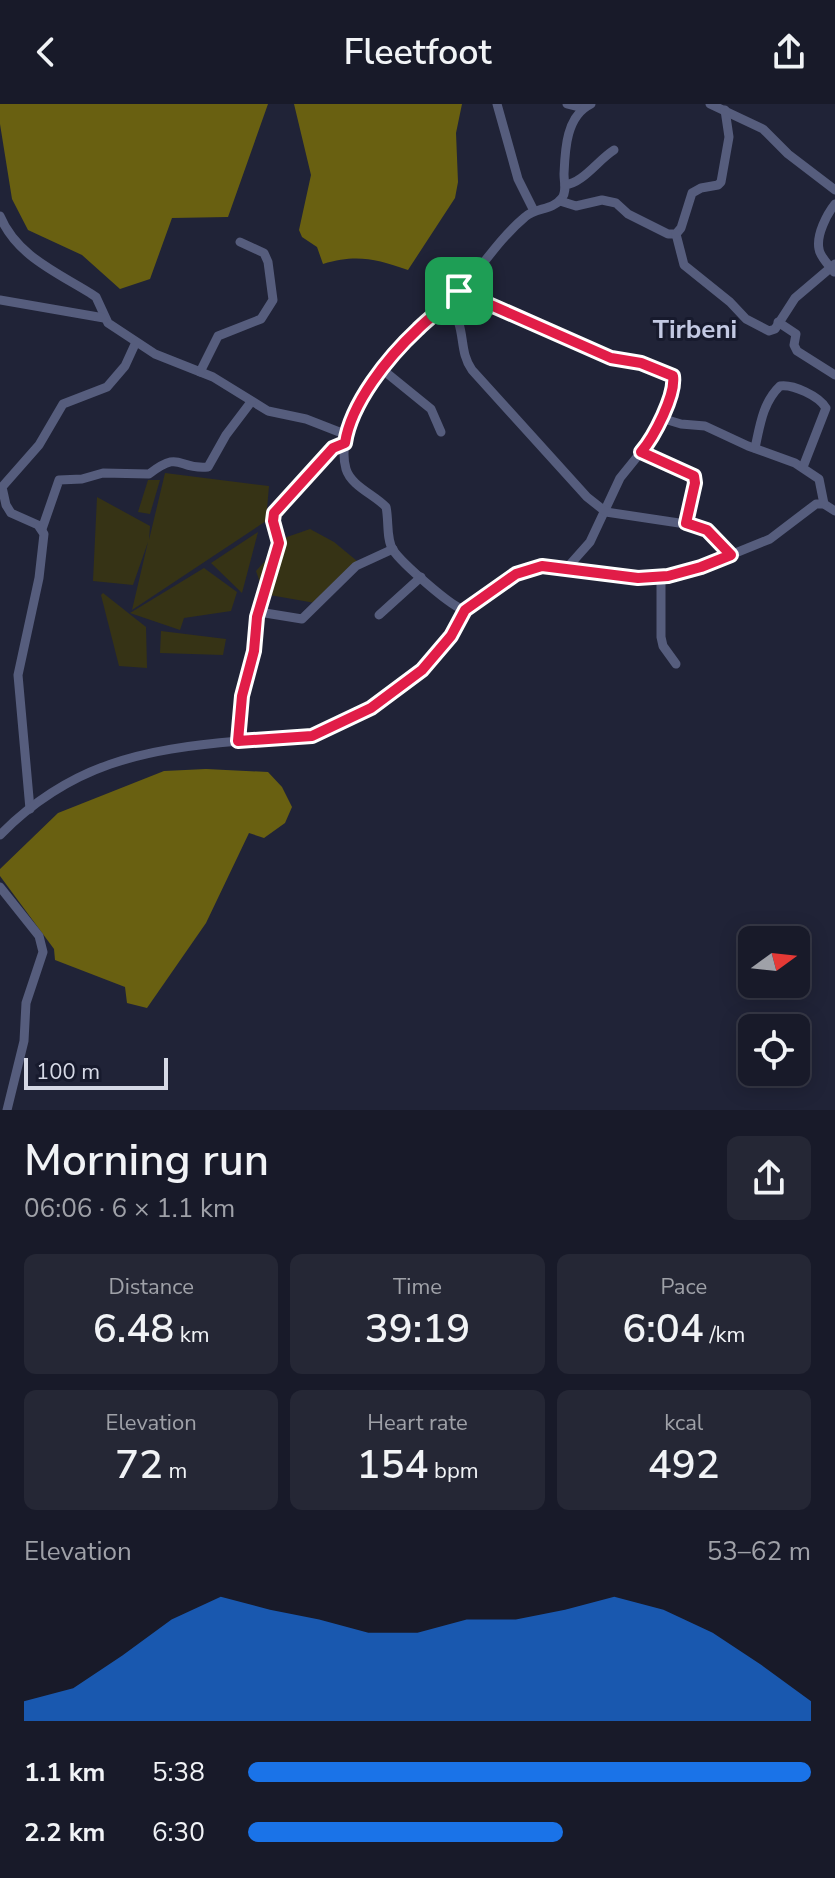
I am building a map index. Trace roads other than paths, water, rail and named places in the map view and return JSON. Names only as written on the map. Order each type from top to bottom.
[{"type":"street","points":[[497,104],[518,179],[534,211]]},
{"type":"street","points":[[567,104],[587,106]]},
{"type":"street","points":[[710,104],[763,129],[788,154],[835,190]]},
{"type":"street","points":[[465,610],[456,608],[393,549],[386,507],[351,479],[346,470],[349,423],[365,393],[383,370],[417,330],[448,305],[504,238],[534,211],[560,201],[565,185],[566,141],[572,124],[587,106]]},
{"type":"street","points":[[725,110],[729,137],[721,182],[692,193],[681,228],[676,234],[684,265],[746,319],[769,331],[775,329],[795,298],[834,268],[819,251],[818,245],[826,219],[835,204]]},
{"type":"street","points":[[565,185],[578,182],[591,167],[614,150]]},
{"type":"street","points":[[560,201],[576,206],[598,201],[616,203],[628,214],[668,234],[676,234]]},
{"type":"street","points":[[0,216],[5,236],[96,297],[104,318],[136,342],[155,354],[220,380],[268,411],[306,419],[346,439]]},
{"type":"street","points":[[200,372],[218,336],[261,319],[273,300],[264,253],[240,242]]},
{"type":"street","points":[[459,291],[611,358],[641,363],[673,376],[674,386],[654,436],[620,478],[590,542],[566,569]]},
{"type":"street","points":[[0,300],[104,318]]},
{"type":"street","points":[[448,305],[460,321],[465,356],[472,370],[587,497],[606,512],[686,523],[707,530],[731,555]]},
{"type":"street","points":[[778,322],[796,334],[794,345],[797,351],[835,375]]},
{"type":"street","points":[[42,529],[11,513],[2,487],[39,445],[63,404],[107,387],[125,366],[136,342]]},
{"type":"street","points":[[383,370],[431,409],[441,432]]},
{"type":"street","points":[[755,448],[770,396],[780,386],[790,385],[822,401],[826,408],[803,467]]},
{"type":"street","points":[[30,809],[18,675],[39,578],[42,529],[55,484],[59,480],[82,479],[103,473],[149,474],[171,461],[208,467],[226,435],[251,402]]},
{"type":"street","points":[[661,418],[705,426],[803,467],[821,482],[824,504]]},
{"type":"street","points":[[238,741],[242,696],[254,651],[259,612],[279,543],[274,513],[333,448],[346,439]]},
{"type":"street","points":[[641,452],[694,476],[686,523]]},
{"type":"street","points":[[0,835],[70,779],[101,766],[160,751],[312,736],[371,708],[422,670],[451,636],[465,610],[516,574],[542,566],[638,578],[661,576],[701,567],[770,539],[816,504],[824,504],[835,511]]},
{"type":"street","points":[[259,612],[302,619],[356,566],[393,549]]},
{"type":"street","points":[[661,576],[661,637],[663,646],[676,664]]},
{"type":"street","points":[[379,615],[421,577]]},
{"type":"street","points":[[0,887],[43,945],[26,1003],[24,1041],[7,1110]]},
{"type":"district","name":"Tirbeni","points":[[695,329]]}]
